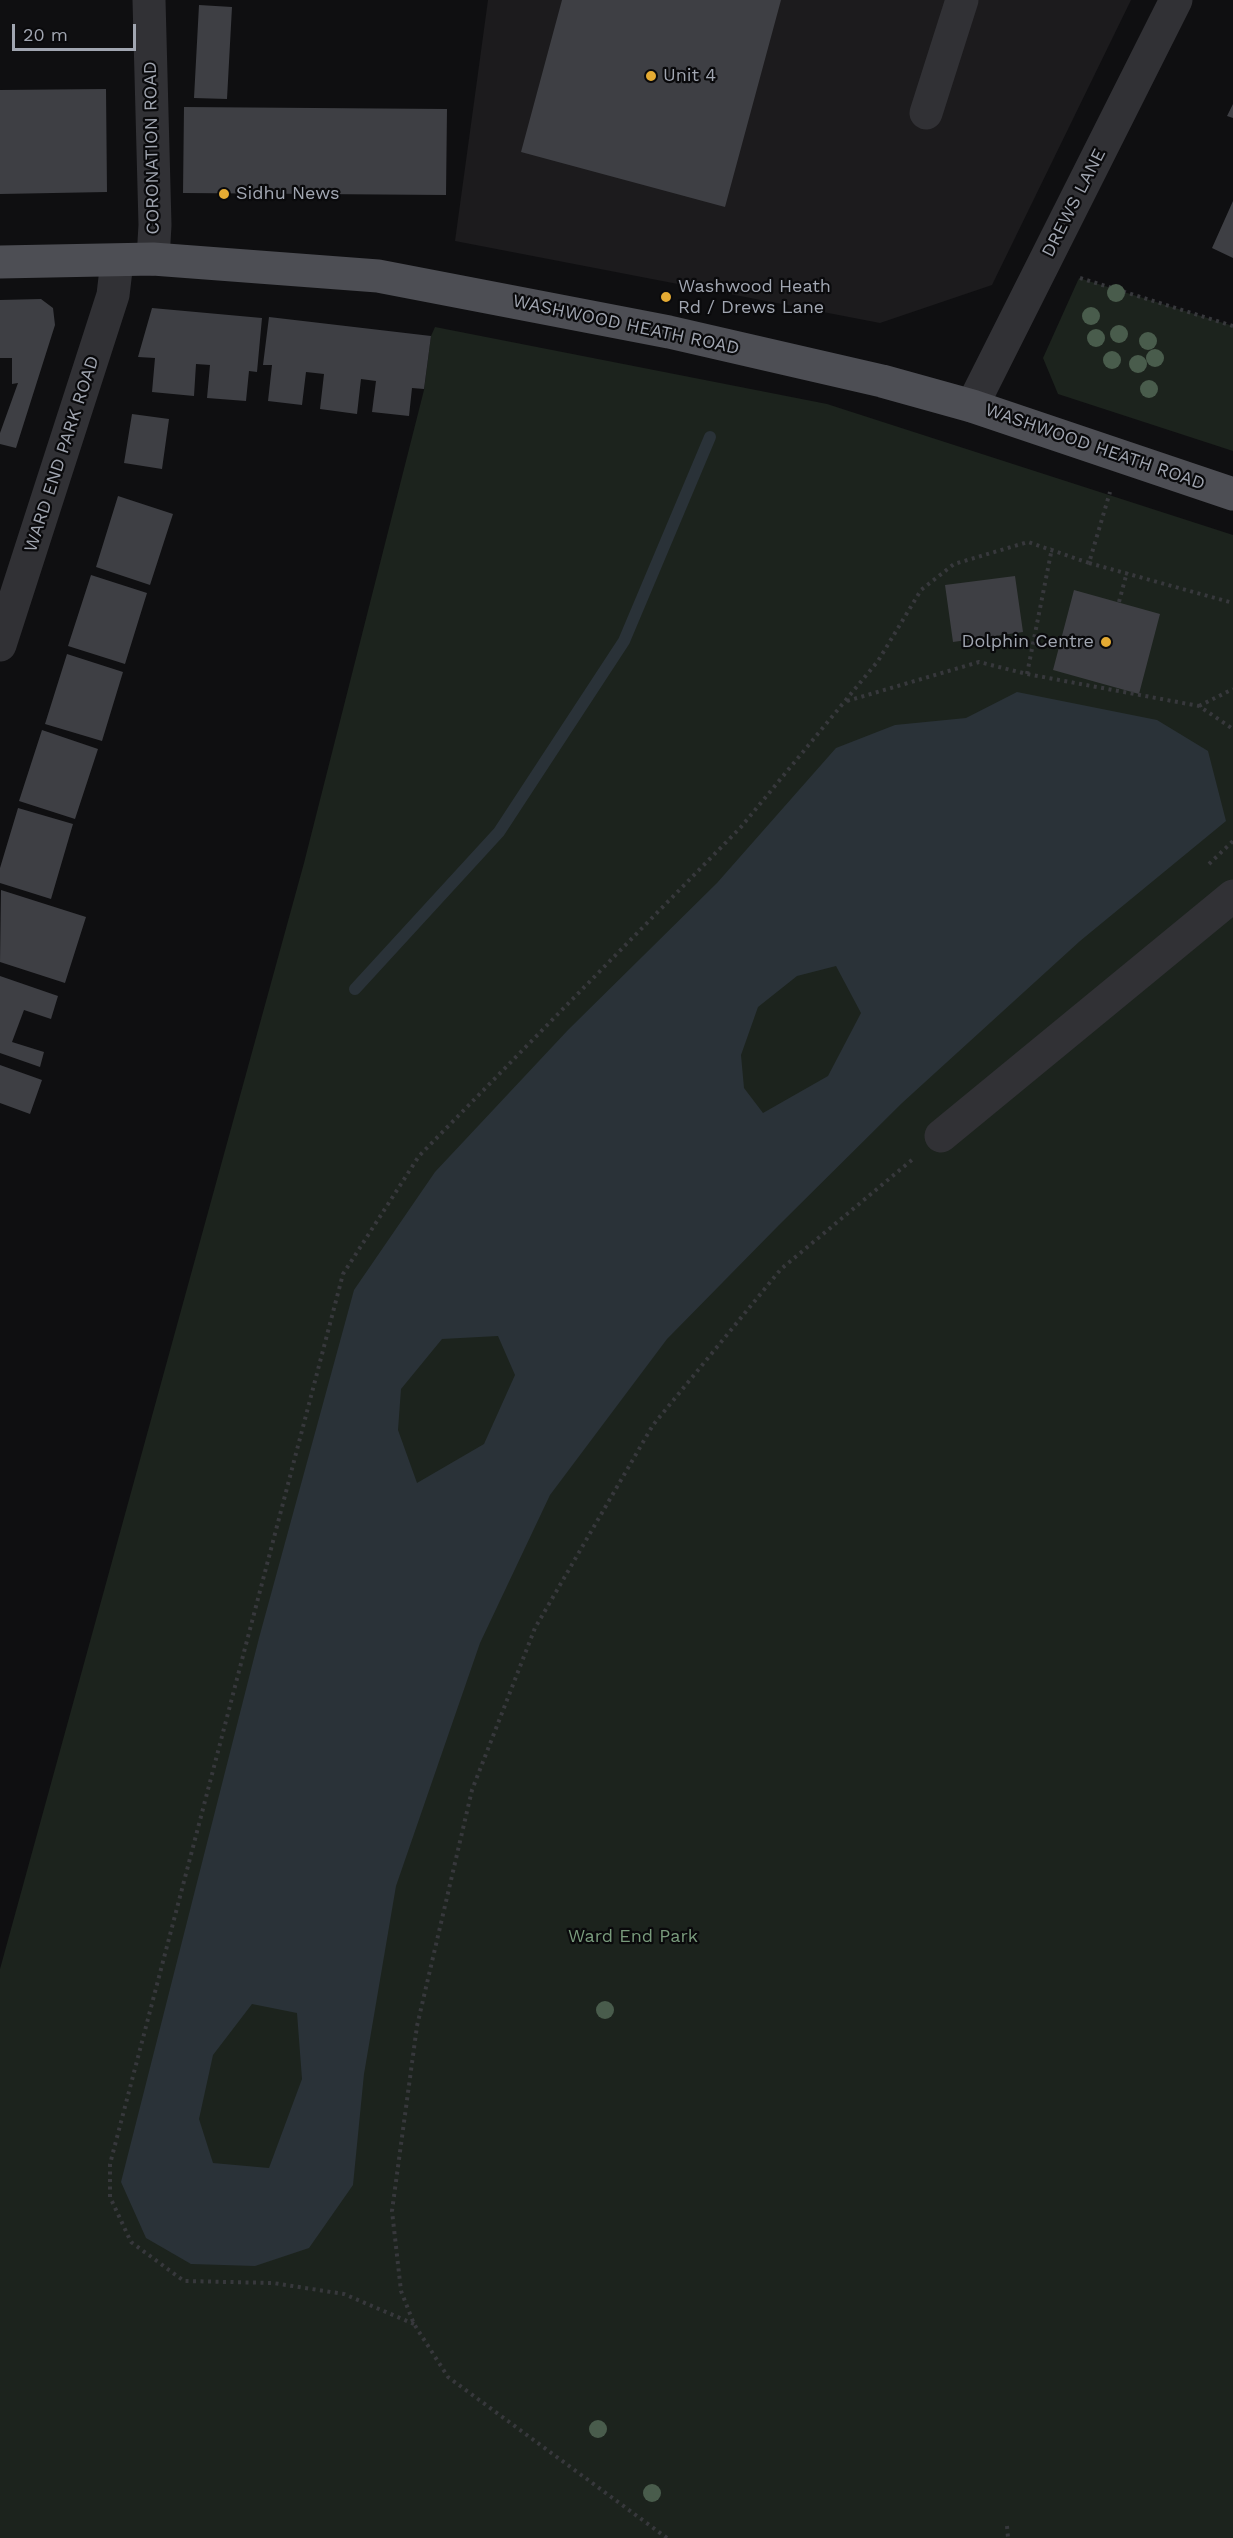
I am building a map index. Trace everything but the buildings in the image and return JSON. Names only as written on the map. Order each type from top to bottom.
[{"type":"main road","name":"WASHWOOD HEATH ROAD","points":[[0,262],[153,259],[378,276],[669,332],[882,381],[972,406],[1233,494]]},
{"type":"street","name":"CORONATION ROAD","points":[[149,0],[155,225],[153,259]]},
{"type":"street","points":[[926,113],[962,0]]},
{"type":"street","name":"DREWS LANE","points":[[972,406],[1176,0]]},
{"type":"street","name":"WARD END PARK ROAD","points":[[0,645],[113,295],[117,261]]},
{"type":"street","points":[[941,1136],[1233,896]]},
{"type":"path","points":[[1079,278],[1233,326]]},
{"type":"path","points":[[1089,563],[1121,456]]},
{"type":"path","points":[[414,2324],[344,2294],[273,2283],[184,2281],[131,2242],[110,2197],[110,2164],[343,1274],[419,1156],[741,827],[878,661],[921,590],[954,564],[1028,542],[1052,548],[1089,563],[1233,603]]},
{"type":"path","points":[[1027,674],[1052,548]]},
{"type":"path","points":[[1119,602],[1127,572]]},
{"type":"path","points":[[846,701],[978,662],[1027,674],[1199,706],[1233,729]]},
{"type":"path","points":[[1199,706],[1233,688]]},
{"type":"path","points":[[667,2538],[448,2377],[414,2324],[401,2291],[393,2211],[417,2026],[472,1790],[535,1628],[653,1425],[781,1269],[941,1136]]},
{"type":"path","points":[[1007,2526],[1008,2538]]},
{"type":"shaded area","points":[[488,0],[1131,0],[992,285],[880,323],[455,241]]},
{"type":"shaded area","points":[[1017,692],[1157,720],[1208,751],[1226,821],[1080,941],[902,1103],[779,1225],[667,1339],[550,1495],[480,1643],[396,1886],[364,2074],[353,2185],[309,2248],[255,2266],[191,2264],[146,2238],[121,2182],[259,1638],[354,1290],[435,1172],[568,1030],[717,883],[836,748],[895,725],[966,718]],"holes":[[[836,966],[861,1013],[828,1076],[763,1113],[744,1088],[741,1055],[758,1007],[797,976]],[[498,1336],[515,1375],[484,1444],[417,1483],[398,1430],[401,1389],[442,1339]],[[252,2004],[297,2013],[302,2079],[269,2168],[213,2163],[199,2119],[213,2055]]]},
{"type":"green space","points":[[1079,278],[1233,326],[1233,451],[1058,394],[1043,358]]},
{"type":"green space","name":"Ward End Park","points":[[435,327],[827,404],[1233,535],[1233,2538],[0,2538],[0,1969],[304,863],[424,390],[431,336]]},
{"type":"waterway","points":[[355,989],[499,832],[624,641],[710,437]]},
{"type":"place","name":"Unit 4","points":[[651,76]]},
{"type":"place","name":"Sidhu News","points":[[224,194]]},
{"type":"place","name":"Washwood Heath Rd / Drews Lane","points":[[666,297]]},
{"type":"place","name":"Dolphin Centre","points":[[1106,642]]}]
